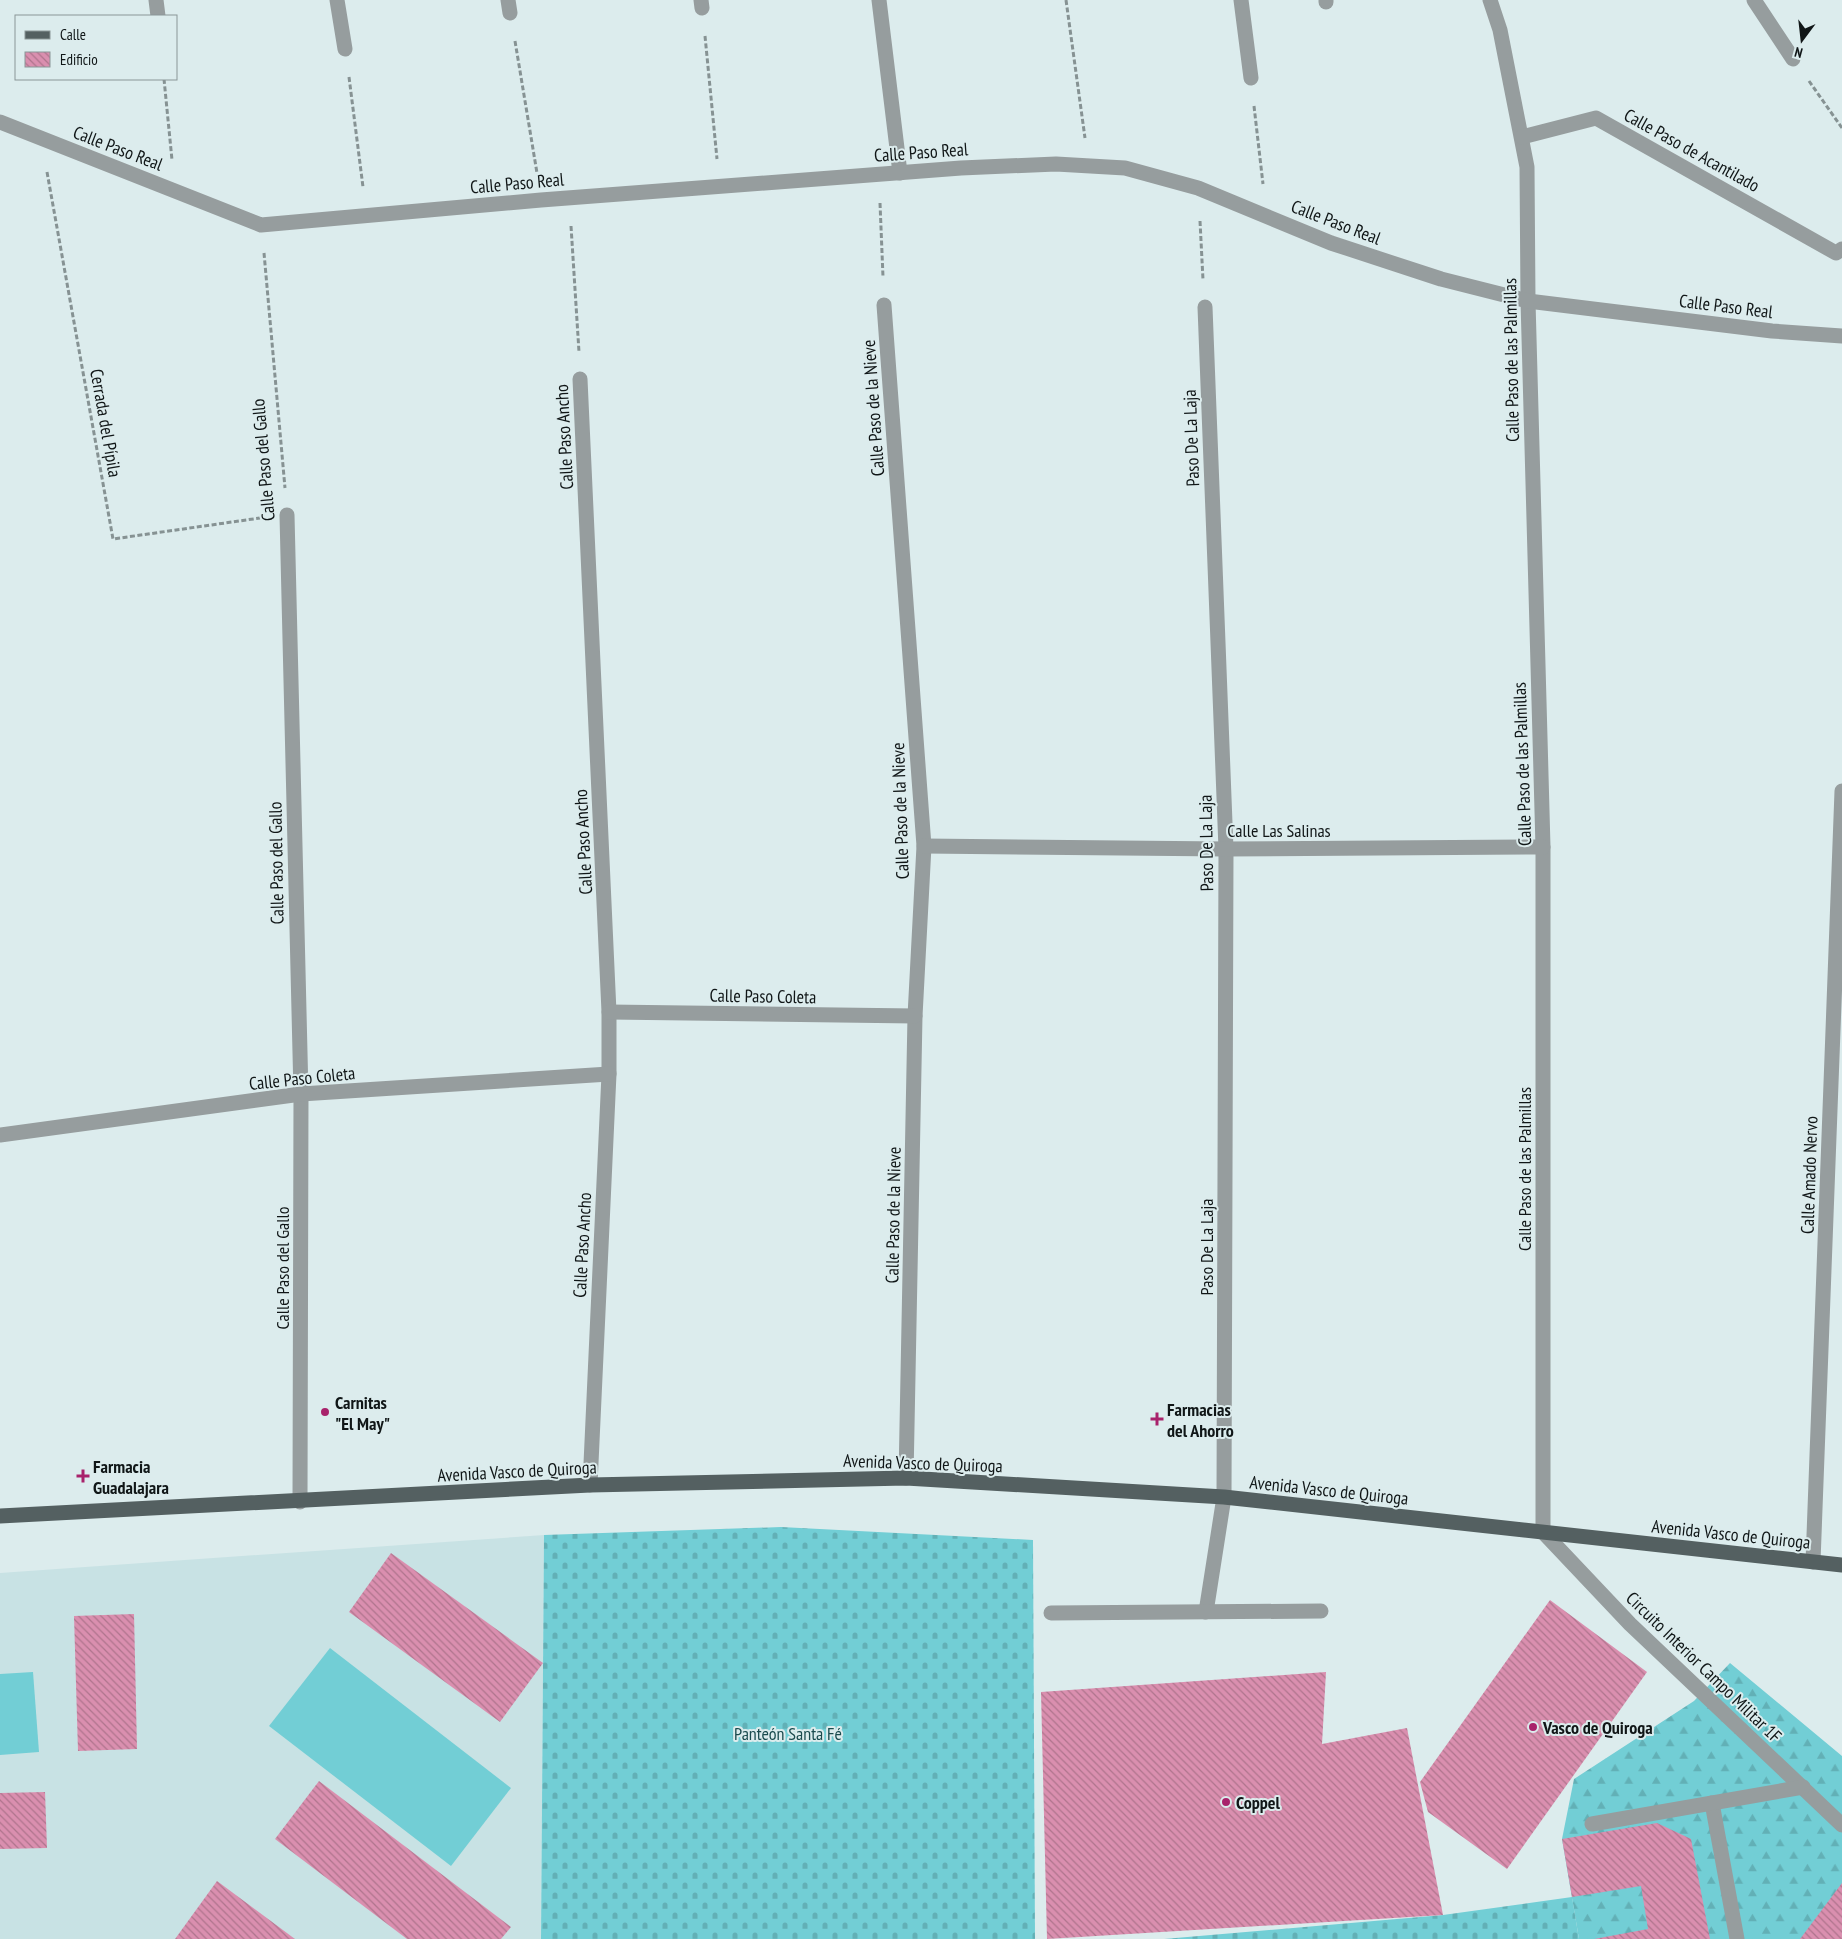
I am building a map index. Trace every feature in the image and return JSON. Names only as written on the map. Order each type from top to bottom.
[{"type":"main road","name":"Avenida Vasco de Quiroga","points":[[0,1516],[300,1502],[590,1485],[906,1478],[1224,1497],[1842,1565]]},
{"type":"street","points":[[156,0],[158,15]]},
{"type":"street","points":[[337,0],[345,49]]},
{"type":"street","points":[[879,0],[900,174]]},
{"type":"street","points":[[1241,0],[1251,78]]},
{"type":"street","name":"Calle Paso de las Palmillas","points":[[1490,0],[1500,30],[1527,167],[1528,301],[1544,847],[1542,1532]]},
{"type":"street","points":[[1754,0],[1793,59]]},
{"type":"street","name":"Calle Paso de Acantilado","points":[[1522,137],[1596,118],[1839,251]]},
{"type":"street","name":"Calle Paso Real","points":[[0,122],[261,225],[719,185],[879,174],[1056,164],[1125,168],[1198,188],[1331,243],[1440,279],[1528,301],[1772,331],[1842,336]]},
{"type":"street","name":"Calle Paso de la Nieve","points":[[884,305],[924,846],[915,1016],[906,1478]]},
{"type":"street","name":"Paso De La Laja","points":[[1205,307],[1226,849],[1224,1497],[1206,1612]]},
{"type":"street","name":"Calle Paso Ancho","points":[[580,379],[609,1012],[609,1074],[590,1485]]},
{"type":"street","name":"Calle Paso del Gallo","points":[[287,514],[301,1094],[300,1502]]},
{"type":"street","name":"Calle Amado Nervo","points":[[1813,1562],[1842,790]]},
{"type":"street","name":"Calle Las Salinas","points":[[924,846],[1226,849],[1544,847]]},
{"type":"street","name":"Calle Paso Coleta","points":[[609,1012],[915,1016]]},
{"type":"street","name":"Calle Paso Coleta","points":[[0,1134],[301,1094],[609,1074]]},
{"type":"street","name":"Circuito Interior Campo Militar 1F","points":[[1542,1532],[1630,1624],[1842,1825]]},
{"type":"street","points":[[1051,1613],[1321,1611]]},
{"type":"street","points":[[1592,1824],[1803,1787]]},
{"type":"street","points":[[1712,1803],[1737,1939]]},
{"type":"path","points":[[1066,0],[1089,166]]},
{"type":"path","points":[[701,4],[719,185]]},
{"type":"path","points":[[509,7],[541,200]]},
{"type":"path","points":[[345,49],[367,216]]},
{"type":"path","points":[[1793,59],[1842,128]]},
{"type":"path","points":[[1251,78],[1267,216]]},
{"type":"path","points":[[164,80],[175,191]]},
{"type":"path","name":"Cerrada del Pípila","points":[[41,138],[113,539],[287,514]]},
{"type":"path","points":[[879,174],[884,305]]},
{"type":"path","points":[[1198,188],[1205,307]]},
{"type":"path","name":"Calle Paso Ancho","points":[[569,198],[580,379]]},
{"type":"path","name":"Calle Paso del Gallo","points":[[261,225],[287,514]]},
{"type":"shaded area","points":[[544,1535],[541,1939],[0,1939],[0,1573]]},
{"type":"green space","name":"Panteón Santa Fé","points":[[781,1527],[1033,1540],[1035,1939],[541,1939],[544,1535]]},
{"type":"green space","points":[[330,1648],[511,1788],[451,1866],[269,1726]]},
{"type":"green space","points":[[1730,1663],[1842,1756],[1842,1939],[1579,1939],[1562,1839],[1574,1779],[1694,1701]]},
{"type":"green space","points":[[33,1672],[39,1752],[0,1755],[0,1674]]},
{"type":"green space","points":[[1572,1897],[1579,1939],[1164,1939],[1443,1915]]},
{"type":"building","points":[[391,1553],[543,1663],[500,1722],[349,1612]]},
{"type":"building","name":"Vasco de Quiroga","points":[[1550,1600],[1647,1672],[1507,1869],[1428,1812],[1420,1782]]},
{"type":"building","points":[[134,1614],[137,1749],[78,1751],[74,1616]]},
{"type":"building","points":[[1326,1672],[1322,1744],[1407,1728],[1443,1915],[1047,1939],[1041,1692]]},
{"type":"building","points":[[319,1781],[511,1927],[501,1939],[407,1939],[275,1839]]},
{"type":"building","points":[[45,1792],[47,1848],[0,1849],[0,1793]]},
{"type":"building","points":[[1657,1823],[1691,1839],[1710,1939],[1594,1939],[1648,1929],[1641,1886],[1572,1897],[1562,1839]]},
{"type":"building","points":[[217,1881],[295,1939],[175,1939]]},
{"type":"building","points":[[1842,1883],[1842,1939],[1800,1939]]},
{"type":"place","name":"Carnitas \"El May\"","points":[[325,1412]]},
{"type":"place","name":"Farmacias del Ahorro","points":[[1157,1419]]},
{"type":"place","name":"Farmacia Guadalajara","points":[[83,1476]]},
{"type":"place","name":"Vasco de Quiroga","points":[[1533,1727]]},
{"type":"place","name":"Coppel","points":[[1226,1802]]}]
